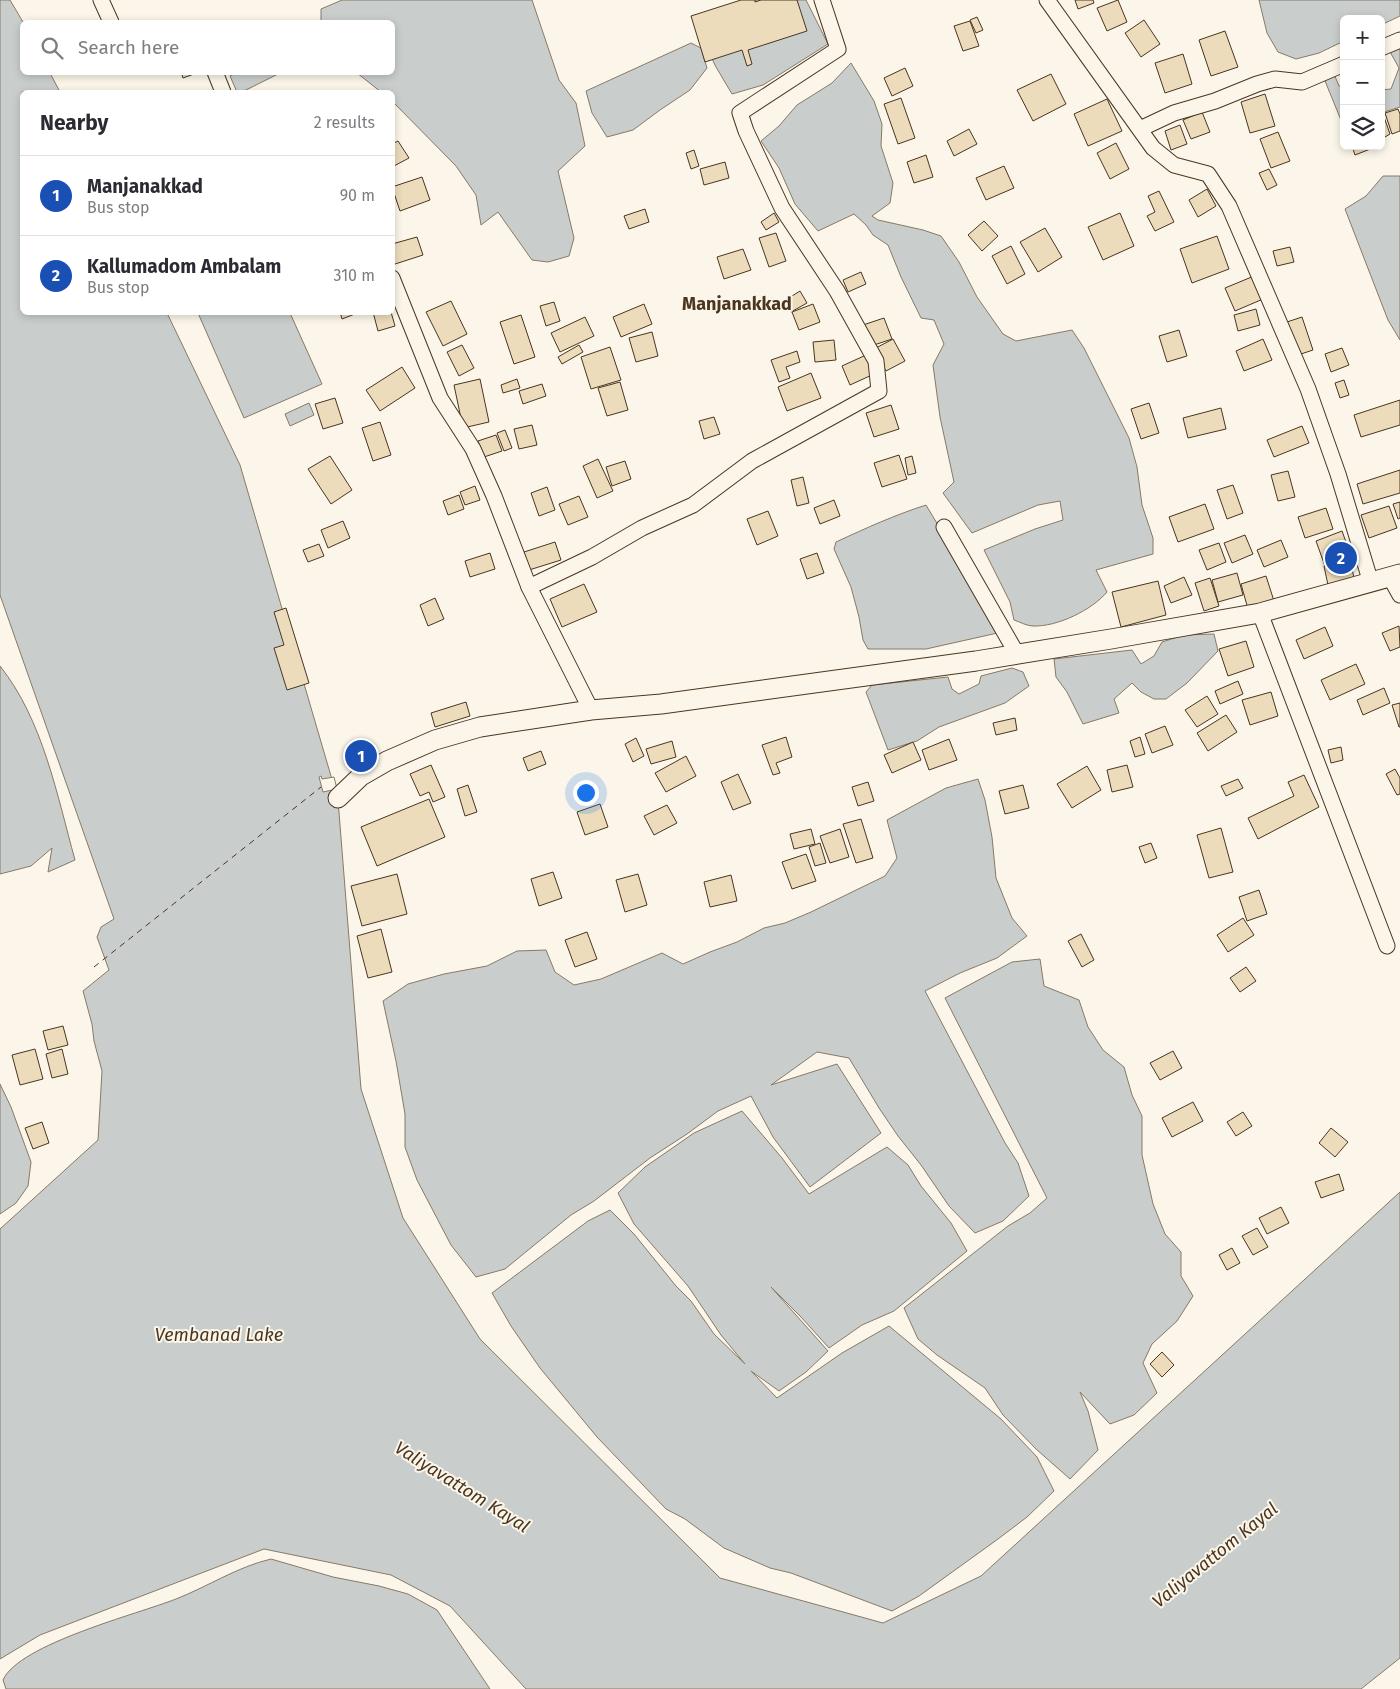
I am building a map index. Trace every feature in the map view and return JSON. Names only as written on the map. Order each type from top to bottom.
[{"type":"street","points":[[101,0],[110,20]]},
{"type":"street","points":[[529,587],[592,557],[642,528],[693,505],[752,461],[880,391],[876,361],[838,291],[782,208],[746,131],[740,113],[838,49],[822,0]]},
{"type":"street","points":[[1047,0],[1153,148],[1174,165],[1208,174],[1229,206],[1308,390],[1338,474],[1371,583]]},
{"type":"street","points":[[1385,46],[1400,40]]},
{"type":"street","points":[[1140,129],[1174,113],[1215,101],[1257,84],[1274,79],[1302,82],[1340,66]]},
{"type":"street","points":[[216,75],[222,90]]},
{"type":"street","points":[[395,286],[440,398],[473,449],[494,496],[529,587],[592,710]]},
{"type":"street","points":[[944,527],[1017,654]]},
{"type":"street","points":[[338,798],[361,776],[387,761],[435,740],[480,726],[592,710],[661,704],[976,662],[1260,613],[1395,575],[1400,595]]},
{"type":"street","points":[[1260,613],[1387,946]]},
{"type":"water","name":"Vembanad Lake","points":[[0,0],[10,0],[22,20],[20,20],[20,75],[51,75],[59,90],[20,90],[20,315],[168,315],[240,465],[338,800],[361,1089],[403,1218],[480,1339],[720,1578],[883,1623],[981,1576],[1400,1192],[1400,1658],[1361,1689],[526,1689],[450,1606],[391,1575],[264,1549],[40,1635],[0,1659],[0,1229],[98,1140],[102,1071],[83,991],[109,970],[97,937],[101,927],[114,919],[0,595]]},
{"type":"water","points":[[342,0],[532,0],[559,80],[576,103],[585,146],[558,171],[574,238],[569,256],[548,262],[532,260],[498,212],[481,225],[476,195],[456,166],[395,104],[395,90],[378,90],[360,75],[395,75],[395,20],[321,20],[321,9]]},
{"type":"water","points":[[743,0],[806,0],[828,44],[763,85],[732,94],[716,67],[696,26]]},
{"type":"water","points":[[1259,0],[1400,0],[1400,16],[1385,23],[1385,15],[1340,15],[1340,43],[1319,53],[1296,59],[1278,52],[1267,33]]},
{"type":"water","points":[[1400,34],[1400,107],[1385,112],[1385,90],[1391,89],[1399,68],[1385,41]]},
{"type":"water","points":[[691,43],[701,48],[707,68],[690,90],[633,130],[607,137],[592,113],[586,91]]},
{"type":"water","points":[[851,63],[874,101],[882,124],[881,146],[893,183],[890,203],[872,216],[878,220],[941,236],[959,262],[977,297],[1003,334],[1016,341],[1072,330],[1084,348],[1129,438],[1137,467],[1142,505],[1153,538],[1153,554],[1096,570],[1107,592],[1083,611],[1053,624],[1033,626],[1014,620],[1010,602],[984,550],[1035,529],[1063,520],[1060,501],[1038,505],[972,533],[943,493],[954,482],[940,417],[933,365],[944,344],[934,320],[921,318],[888,245],[873,235],[866,225],[854,214],[818,231],[795,204],[779,168],[761,141],[779,126],[797,105],[832,83]]},
{"type":"water","points":[[1332,69],[1340,86],[1340,118],[1323,76]]},
{"type":"water","points":[[276,75],[246,90],[236,90],[230,76]]},
{"type":"water","points":[[1383,176],[1400,176],[1400,340],[1388,320],[1345,209],[1366,196]]},
{"type":"water","points":[[199,315],[291,315],[322,384],[244,418]]},
{"type":"water","points":[[309,403],[314,415],[290,426],[285,414]]},
{"type":"water","points":[[926,505],[1002,632],[926,649],[868,649],[863,640],[851,587],[834,549],[836,542]]},
{"type":"water","points":[[1214,634],[1218,651],[1187,683],[1166,699],[1154,699],[1141,692],[1132,683],[1114,699],[1119,713],[1083,724],[1067,692],[1056,677],[1054,659],[1132,650],[1141,664],[1154,656],[1162,642],[1184,635]]},
{"type":"water","points":[[0,666],[15,687],[38,734],[55,784],[75,860],[48,872],[52,848],[31,866],[0,874]]},
{"type":"water","points":[[1012,668],[1023,672],[1029,686],[1005,703],[939,727],[917,741],[888,750],[866,692],[872,685],[948,677],[952,689],[959,694],[979,684],[981,676]]},
{"type":"water","points":[[978,779],[985,800],[992,837],[996,878],[1012,918],[1027,936],[997,958],[960,973],[925,991],[1005,1143],[1018,1163],[1029,1196],[1003,1221],[975,1233],[949,1206],[921,1165],[898,1136],[849,1058],[817,1052],[771,1085],[837,1064],[881,1133],[810,1187],[773,1137],[751,1096],[718,1111],[650,1158],[594,1201],[571,1215],[505,1269],[476,1277],[451,1245],[417,1180],[405,1147],[405,1114],[383,1001],[408,984],[444,974],[487,966],[517,951],[546,950],[555,972],[574,985],[601,979],[662,953],[683,964],[737,942],[764,928],[785,923],[811,912],[885,876],[897,858],[887,820],[946,788]]},
{"type":"water","points":[[1040,959],[1044,986],[1079,1000],[1088,1027],[1103,1050],[1124,1067],[1132,1095],[1142,1116],[1142,1155],[1153,1204],[1165,1234],[1181,1252],[1181,1276],[1193,1296],[1177,1321],[1152,1344],[1143,1363],[1157,1393],[1134,1415],[1110,1424],[1080,1392],[1088,1411],[1098,1450],[1070,1479],[1036,1449],[1003,1415],[985,1388],[937,1355],[918,1339],[904,1308],[1008,1226],[1030,1213],[1047,1198],[945,998],[1012,962]]},
{"type":"water","points":[[0,1084],[11,1107],[31,1162],[28,1186],[16,1203],[0,1214]]},
{"type":"water","points":[[742,1111],[782,1158],[809,1194],[887,1147],[908,1165],[921,1186],[951,1223],[967,1251],[894,1311],[862,1325],[829,1348],[771,1287],[828,1351],[806,1372],[779,1391],[751,1371],[777,1398],[842,1353],[889,1326],[1001,1419],[1037,1457],[1054,1491],[1027,1517],[998,1539],[919,1596],[892,1611],[791,1573],[770,1568],[724,1548],[685,1519],[666,1509],[597,1437],[540,1368],[511,1326],[492,1293],[588,1221],[610,1210],[634,1234],[676,1286],[691,1301],[714,1334],[745,1364],[721,1335],[688,1286],[634,1224],[618,1193],[645,1167],[694,1133]]},
{"type":"water","points":[[271,1559],[333,1577],[408,1594],[437,1610],[490,1689],[6,1689],[3,1680],[13,1667],[31,1654],[81,1632],[176,1599],[235,1572]]},
{"type":"pier","points":[[321,776],[322,779],[334,777],[337,789],[323,792],[319,777]]},
{"type":"building","points":[[741,0],[755,0],[755,2],[761,0],[797,0],[807,31],[748,50],[752,64],[747,66],[742,50],[705,62],[691,16]]},
{"type":"building","points":[[1075,0],[1093,0],[1094,3],[1078,9]]},
{"type":"building","points":[[1118,0],[1127,22],[1107,31],[1097,8]]},
{"type":"building","points":[[977,17],[983,30],[976,33],[970,20]]},
{"type":"building","points":[[1144,20],[1160,44],[1141,57],[1125,33]]},
{"type":"building","points":[[970,21],[979,46],[963,51],[954,26]]},
{"type":"building","points":[[1225,31],[1238,67],[1211,76],[1199,40]]},
{"type":"building","points":[[1183,54],[1192,84],[1165,93],[1155,63]]},
{"type":"building","points":[[905,68],[913,86],[892,96],[884,78]]},
{"type":"building","points":[[1051,74],[1066,104],[1033,121],[1017,90]]},
{"type":"building","points":[[1265,94],[1275,126],[1250,133],[1241,102]]},
{"type":"building","points":[[901,98],[915,138],[898,144],[884,104]]},
{"type":"building","points":[[1107,99],[1122,131],[1088,146],[1074,114]]},
{"type":"building","points":[[1398,109],[1400,114],[1400,131],[1392,134],[1385,113]]},
{"type":"building","points":[[1202,112],[1210,132],[1191,139],[1183,120]]},
{"type":"building","points":[[1385,120],[1390,134],[1385,137]]},
{"type":"building","points":[[1180,125],[1187,144],[1171,150],[1165,131]]},
{"type":"building","points":[[969,129],[977,144],[954,156],[947,141]]},
{"type":"building","points":[[1278,132],[1290,161],[1271,168],[1260,139]]},
{"type":"building","points":[[398,141],[409,158],[395,165],[395,142]]},
{"type":"building","points":[[1116,143],[1129,169],[1110,179],[1097,153]]},
{"type":"building","points":[[694,150],[699,166],[691,169],[686,153]]},
{"type":"building","points":[[1353,150],[1368,150],[1355,155]]},
{"type":"building","points":[[926,155],[933,177],[914,183],[907,162]]},
{"type":"building","points":[[725,162],[729,178],[704,185],[700,169]]},
{"type":"building","points":[[1004,166],[1014,188],[986,200],[976,178]]},
{"type":"building","points":[[1269,169],[1277,185],[1267,190],[1259,173]]},
{"type":"building","points":[[422,177],[430,200],[400,211],[395,196],[395,186]]},
{"type":"building","points":[[1207,189],[1216,206],[1198,217],[1189,200]]},
{"type":"building","points":[[1159,191],[1174,222],[1155,231],[1147,216],[1155,212],[1148,196]]},
{"type":"building","points":[[645,209],[649,222],[629,229],[624,216]]},
{"type":"building","points":[[774,213],[779,222],[766,230],[761,222]]},
{"type":"building","points":[[1120,213],[1134,246],[1103,260],[1088,227]]},
{"type":"building","points":[[984,221],[998,236],[982,251],[968,235]]},
{"type":"building","points":[[1045,228],[1062,257],[1038,272],[1020,242]]},
{"type":"building","points":[[776,233],[786,261],[769,267],[759,238]]},
{"type":"building","points":[[1217,236],[1229,269],[1192,283],[1180,249]]},
{"type":"building","points":[[417,237],[423,255],[395,264],[395,243]]},
{"type":"building","points":[[1011,246],[1025,274],[1007,284],[992,256]]},
{"type":"building","points":[[1290,247],[1294,262],[1277,266],[1273,251]]},
{"type":"building","points":[[743,249],[751,270],[724,279],[717,257]]},
{"type":"building","points":[[861,272],[866,284],[848,292],[843,280]]},
{"type":"building","points":[[1254,276],[1263,299],[1235,311],[1225,288]]},
{"type":"building","points":[[800,291],[807,303],[791,312],[784,301]]},
{"type":"building","points":[[451,301],[467,334],[443,346],[426,312]]},
{"type":"building","points":[[554,302],[560,321],[546,326],[540,306]]},
{"type":"building","points":[[644,304],[652,324],[621,337],[613,317]]},
{"type":"building","points":[[813,304],[820,322],[799,330],[792,312]]},
{"type":"building","points":[[1256,309],[1260,325],[1238,331],[1234,315]]},
{"type":"building","points":[[341,315],[352,315],[342,319]]},
{"type":"building","points":[[374,315],[392,315],[395,326],[378,331]]},
{"type":"building","points":[[521,315],[535,357],[514,364],[500,322]]},
{"type":"building","points":[[585,317],[594,336],[560,352],[551,333]]},
{"type":"building","points":[[1302,317],[1313,350],[1298,355],[1287,322]]},
{"type":"building","points":[[884,318],[892,339],[871,346],[863,325]]},
{"type":"building","points":[[1179,330],[1187,356],[1167,362],[1159,336]]},
{"type":"building","points":[[652,332],[658,356],[636,362],[629,338]]},
{"type":"building","points":[[893,339],[905,361],[886,371],[874,349]]},
{"type":"building","points":[[1263,339],[1272,360],[1244,371],[1236,351]]},
{"type":"building","points":[[834,340],[836,360],[815,362],[813,342]]},
{"type":"building","points":[[462,345],[474,368],[459,376],[447,352]]},
{"type":"building","points":[[579,345],[583,352],[562,364],[558,357]]},
{"type":"building","points":[[610,347],[621,380],[591,389],[581,357]]},
{"type":"building","points":[[1342,348],[1349,365],[1331,372],[1325,354]]},
{"type":"building","points":[[797,351],[800,362],[786,367],[790,378],[779,382],[771,360]]},
{"type":"building","points":[[866,355],[874,374],[850,385],[842,366]]},
{"type":"building","points":[[402,367],[415,388],[380,411],[366,390]]},
{"type":"building","points":[[811,373],[821,398],[787,411],[778,387]]},
{"type":"building","points":[[480,379],[489,422],[463,428],[454,385]]},
{"type":"building","points":[[517,379],[520,388],[503,393],[501,385]]},
{"type":"building","points":[[1344,380],[1349,395],[1340,398],[1335,383]]},
{"type":"building","points":[[620,382],[628,410],[607,416],[598,388]]},
{"type":"building","points":[[542,384],[546,396],[523,404],[519,391]]},
{"type":"building","points":[[335,398],[343,423],[323,429],[315,404]]},
{"type":"building","points":[[1400,400],[1400,425],[1361,437],[1354,415]]},
{"type":"building","points":[[1149,403],[1159,433],[1141,439],[1131,409]]},
{"type":"building","points":[[891,405],[899,429],[874,437],[866,413]]},
{"type":"building","points":[[1221,408],[1226,429],[1188,438],[1183,418]]},
{"type":"building","points":[[714,417],[720,434],[704,439],[699,421]]},
{"type":"building","points":[[380,422],[391,455],[373,461],[362,428]]},
{"type":"building","points":[[532,425],[537,445],[519,449],[514,429]]},
{"type":"building","points":[[1302,426],[1309,443],[1274,457],[1267,440]]},
{"type":"building","points":[[505,430],[512,448],[504,451],[497,433]]},
{"type":"building","points":[[496,435],[502,451],[484,457],[478,441]]},
{"type":"building","points":[[899,455],[907,479],[882,487],[874,463]]},
{"type":"building","points":[[330,456],[352,490],[331,504],[308,469]]},
{"type":"building","points":[[912,456],[916,473],[908,475],[905,458]]},
{"type":"building","points":[[598,459],[613,491],[597,498],[583,466]]},
{"type":"building","points":[[625,461],[631,479],[612,486],[606,467]]},
{"type":"building","points":[[1400,470],[1400,493],[1363,504],[1357,484]]},
{"type":"building","points":[[1288,471],[1295,497],[1278,501],[1271,475]]},
{"type":"building","points":[[803,477],[809,503],[797,506],[791,480]]},
{"type":"building","points":[[1233,485],[1243,513],[1227,519],[1217,490]]},
{"type":"building","points":[[475,486],[480,500],[465,505],[460,492]]},
{"type":"building","points":[[547,487],[555,510],[539,516],[531,493]]},
{"type":"building","points":[[459,495],[464,509],[448,515],[443,501]]},
{"type":"building","points":[[579,496],[588,517],[568,525],[559,504]]},
{"type":"building","points":[[834,500],[840,516],[820,524],[814,508]]},
{"type":"building","points":[[1400,502],[1400,518],[1398,519],[1393,504]]},
{"type":"building","points":[[1205,504],[1214,529],[1178,542],[1169,517]]},
{"type":"building","points":[[1389,506],[1397,528],[1369,538],[1361,515]]},
{"type":"building","points":[[1326,508],[1333,529],[1305,538],[1298,517]]},
{"type":"building","points":[[768,511],[778,536],[757,545],[747,519]]},
{"type":"building","points":[[343,521],[350,538],[328,548],[321,530]]},
{"type":"building","points":[[1342,531],[1351,556],[1325,566],[1316,541]]},
{"type":"building","points":[[1245,535],[1253,554],[1232,563],[1224,543]]},
{"type":"building","points":[[1281,540],[1288,557],[1264,567],[1257,550]]},
{"type":"building","points":[[555,542],[561,560],[529,570],[524,552]]},
{"type":"building","points":[[1219,543],[1226,562],[1207,570],[1199,550]]},
{"type":"building","points":[[319,544],[324,556],[308,562],[303,550]]},
{"type":"building","points":[[490,553],[495,569],[470,577],[465,561]]},
{"type":"building","points":[[817,553],[824,573],[807,579],[800,559]]},
{"type":"building","points":[[1350,560],[1354,578],[1328,585],[1324,566]]},
{"type":"building","points":[[1237,573],[1243,595],[1218,602],[1212,580]]},
{"type":"building","points":[[1266,576],[1274,601],[1248,609],[1241,584]]},
{"type":"building","points":[[1184,577],[1192,595],[1171,603],[1164,586]]},
{"type":"building","points":[[1210,578],[1219,606],[1204,611],[1195,583]]},
{"type":"building","points":[[1158,581],[1166,615],[1121,627],[1112,592]]},
{"type":"building","points":[[584,584],[597,612],[562,627],[550,599]]},
{"type":"building","points":[[435,598],[444,619],[428,626],[420,605]]},
{"type":"building","points":[[286,608],[309,683],[287,690],[274,648],[284,645],[274,612]]},
{"type":"building","points":[[1399,626],[1400,647],[1390,651],[1382,633]]},
{"type":"building","points":[[1325,627],[1333,646],[1304,659],[1296,640]]},
{"type":"building","points":[[1246,641],[1254,667],[1228,676],[1219,649]]},
{"type":"building","points":[[1356,664],[1365,684],[1330,700],[1321,680]]},
{"type":"building","points":[[1238,681],[1243,694],[1220,704],[1215,691]]},
{"type":"building","points":[[1384,688],[1390,703],[1363,715],[1357,700]]},
{"type":"building","points":[[1271,692],[1278,716],[1250,725],[1242,700]]},
{"type":"building","points":[[1207,696],[1218,714],[1197,727],[1185,710]]},
{"type":"building","points":[[466,702],[470,716],[435,727],[431,713]]},
{"type":"building","points":[[1400,703],[1400,727],[1399,727],[1392,705]]},
{"type":"building","points":[[1226,715],[1237,732],[1208,751],[1197,733]]},
{"type":"building","points":[[1015,718],[1017,730],[996,735],[993,723]]},
{"type":"building","points":[[1165,726],[1173,745],[1152,753],[1145,734]]},
{"type":"building","points":[[786,737],[792,757],[776,763],[780,773],[773,775],[762,745]]},
{"type":"building","points":[[1140,737],[1145,754],[1135,757],[1130,741]]},
{"type":"building","points":[[636,738],[644,756],[633,762],[625,744]]},
{"type":"building","points":[[949,739],[957,760],[929,770],[922,750]]},
{"type":"building","points":[[672,741],[676,757],[651,764],[646,749]]},
{"type":"building","points":[[913,742],[921,760],[892,773],[884,755]]},
{"type":"building","points":[[1341,747],[1343,760],[1331,763],[1328,750]]},
{"type":"building","points":[[541,751],[546,764],[528,771],[523,758]]},
{"type":"building","points":[[686,756],[696,776],[666,792],[655,773]]},
{"type":"building","points":[[431,765],[445,797],[433,802],[429,792],[420,796],[410,774]]},
{"type":"building","points":[[1127,765],[1133,787],[1112,792],[1107,770]]},
{"type":"building","points":[[1087,766],[1101,790],[1072,808],[1057,784]]},
{"type":"building","points":[[1395,769],[1400,778],[1400,794],[1397,795],[1386,774]]},
{"type":"building","points":[[738,774],[751,803],[733,810],[721,782]]},
{"type":"building","points":[[1304,775],[1319,807],[1258,839],[1248,818],[1294,796],[1288,782]]},
{"type":"building","points":[[1238,779],[1243,788],[1226,796],[1221,786]]},
{"type":"building","points":[[868,782],[874,801],[858,806],[852,787]]},
{"type":"building","points":[[468,785],[477,812],[465,816],[457,789]]},
{"type":"building","points":[[1023,785],[1029,808],[1005,814],[999,791]]},
{"type":"building","points":[[429,799],[445,837],[377,866],[361,827]]},
{"type":"building","points":[[600,804],[608,827],[585,835],[577,812]]},
{"type":"building","points":[[667,805],[677,823],[654,835],[644,816]]},
{"type":"building","points":[[861,819],[873,858],[856,863],[843,824]]},
{"type":"building","points":[[1221,828],[1233,872],[1209,878],[1197,835]]},
{"type":"building","points":[[811,829],[815,844],[794,849],[790,834]]},
{"type":"building","points":[[840,829],[849,857],[830,863],[820,836]]},
{"type":"building","points":[[820,843],[826,863],[815,866],[809,847]]},
{"type":"building","points":[[1151,843],[1157,858],[1145,863],[1139,847]]},
{"type":"building","points":[[806,854],[816,881],[792,889],[782,862]]},
{"type":"building","points":[[553,872],[562,898],[539,906],[531,879]]},
{"type":"building","points":[[397,874],[407,914],[362,926],[351,886]]},
{"type":"building","points":[[638,874],[647,905],[625,912],[616,880]]},
{"type":"building","points":[[731,875],[737,901],[710,907],[704,882]]},
{"type":"building","points":[[1259,890],[1267,914],[1247,921],[1239,897]]},
{"type":"building","points":[[1243,918],[1254,935],[1228,952],[1217,935]]},
{"type":"building","points":[[381,929],[392,972],[368,978],[357,936]]},
{"type":"building","points":[[587,932],[597,959],[575,967],[565,940]]},
{"type":"building","points":[[1081,934],[1094,960],[1082,967],[1068,941]]},
{"type":"building","points":[[1246,967],[1256,981],[1240,992],[1230,978]]},
{"type":"building","points":[[63,1026],[68,1045],[48,1050],[43,1031]]},
{"type":"building","points":[[35,1049],[43,1079],[20,1085],[12,1055]]},
{"type":"building","points":[[62,1049],[68,1074],[52,1078],[46,1054]]},
{"type":"building","points":[[1173,1051],[1182,1068],[1160,1080],[1150,1063]]},
{"type":"building","points":[[1193,1102],[1203,1121],[1172,1137],[1162,1118]]},
{"type":"building","points":[[1243,1112],[1252,1126],[1236,1136],[1227,1122]]},
{"type":"building","points":[[42,1122],[49,1143],[33,1149],[25,1128]]},
{"type":"building","points":[[1331,1128],[1348,1142],[1335,1157],[1319,1143]]},
{"type":"building","points":[[1339,1174],[1344,1190],[1321,1198],[1315,1182]]},
{"type":"building","points":[[1281,1207],[1289,1223],[1267,1234],[1259,1218]]},
{"type":"building","points":[[1257,1228],[1268,1247],[1253,1255],[1242,1236]]},
{"type":"building","points":[[1232,1248],[1240,1263],[1227,1270],[1219,1255]]},
{"type":"building","points":[[1162,1352],[1174,1365],[1162,1377],[1150,1364]]},
{"type":"ferry route","points":[[94,967],[321,787]]},
{"type":"place","name":"Kallumadom Ambalam","points":[[1341,558]]},
{"type":"place","name":"Manjanakkad","points":[[361,756]]},
{"type":"district","name":"Manjanakkad","points":[[737,304]]},
{"type":"water label","name":"Valiyavattom Kayal","points":[[462,1487]]},
{"type":"water label","name":"Valiyavattom Kayal","points":[[1215,1555]]}]
